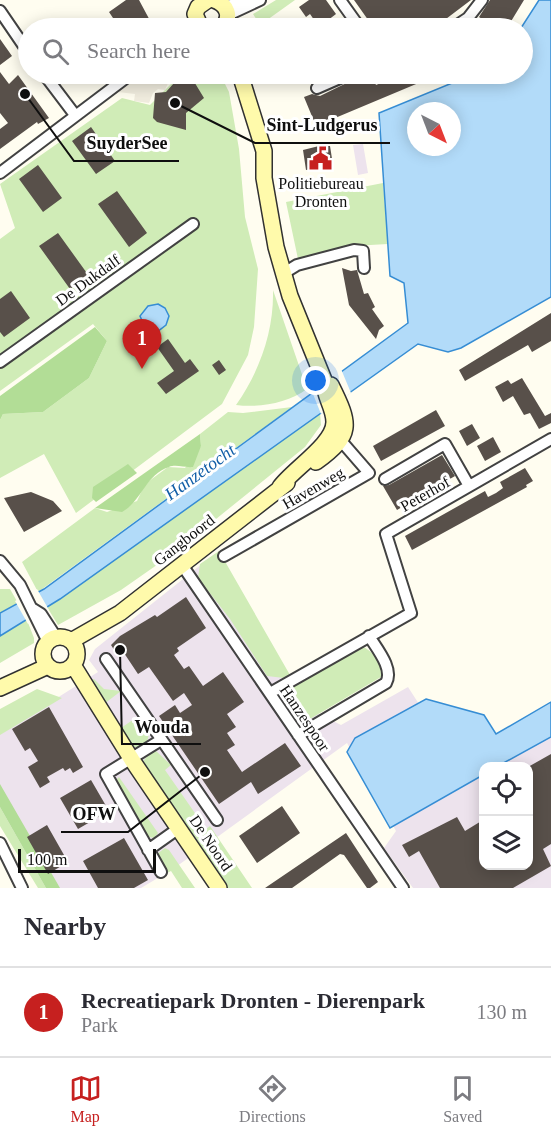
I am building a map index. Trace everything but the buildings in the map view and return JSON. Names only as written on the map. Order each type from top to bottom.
[{"type":"main road","points":[[243,84],[264,151],[264,178],[284,273],[322,375],[324,389],[335,404],[334,419],[337,436]]},
{"type":"main road","name":"Gangboord","points":[[3,687],[18,672],[57,649],[99,633],[110,620],[280,487],[294,480],[337,436]]},
{"type":"main road","name":"De Noord","points":[[57,649],[209,888]]},
{"type":"main road","name":"De Noord","points":[[128,762],[219,888]]},
{"type":"street","points":[[223,17],[259,0]]},
{"type":"street","points":[[340,0],[353,18]]},
{"type":"street","points":[[468,18],[482,0]]},
{"type":"street","points":[[0,11],[18,37]]},
{"type":"street","points":[[51,84],[75,116]]},
{"type":"street","points":[[0,173],[118,84]]},
{"type":"street","points":[[317,88],[326,84]]},
{"type":"street","name":"De Dukdalf","points":[[0,362],[193,224]]},
{"type":"street","points":[[284,273],[297,265],[354,250],[363,250],[364,268]]},
{"type":"street","name":"Havenweg","points":[[224,556],[369,473],[337,436]]},
{"type":"street","name":"Peterhof","points":[[369,636],[411,613],[386,534],[551,439]]},
{"type":"street","points":[[385,479],[445,444],[469,486]]},
{"type":"street","name":"De Noord","points":[[0,561],[4,577],[20,585],[33,609],[34,619],[57,649]]},
{"type":"street","name":"Hanzespoor","points":[[182,565],[403,888]]},
{"type":"street","points":[[270,693],[369,636],[388,670],[390,677],[386,683],[298,735]]},
{"type":"street","name":"De Noord","points":[[106,659],[217,820]]},
{"type":"street","points":[[161,740],[106,774],[161,872]]},
{"type":"street","name":"De Noord","points":[[148,850],[172,833]]},
{"type":"street","points":[[0,843],[22,888]]},
{"type":"shaded area","points":[[130,84],[168,84],[165,90],[158,89],[153,93],[149,103],[134,101],[135,94],[118,92]]},
{"type":"shaded area","points":[[363,144],[368,173],[358,175],[353,145]]},
{"type":"shaded area","points":[[207,560],[297,703],[341,725],[408,687],[466,777],[479,770],[479,870],[533,870],[533,762],[491,762],[551,727],[551,888],[413,888],[384,848],[396,831],[347,743],[173,869],[141,888],[46,888],[0,807],[0,720],[57,698],[98,672],[89,660],[95,649]]},
{"type":"green space","points":[[276,0],[295,0],[270,18],[256,18],[253,14]]},
{"type":"green space","points":[[171,84],[225,84],[229,92],[239,149],[245,217],[258,269],[254,327],[248,355],[222,404],[76,513],[44,454],[0,478],[0,420],[3,414],[43,412],[89,378],[107,341],[93,324],[0,391],[0,239],[15,228],[0,184],[122,98],[150,105]]},
{"type":"green space","points":[[383,183],[388,244],[352,246],[298,259],[286,202]]},
{"type":"green space","points":[[273,290],[307,389],[291,398],[273,403],[255,406],[236,405],[245,392],[264,350],[271,320]]},
{"type":"green space","points":[[95,327],[107,341],[89,378],[43,412],[3,414],[0,420],[0,396]]},
{"type":"green space","points":[[292,407],[38,592],[22,562],[95,508],[107,512],[137,501],[145,484],[168,467],[185,468],[201,446],[200,434],[228,412],[243,413]]},
{"type":"green space","points":[[320,412],[321,425],[305,447],[174,553],[121,590],[58,625],[47,607]]},
{"type":"green space","points":[[200,434],[201,446],[193,467],[172,466],[161,471],[122,512],[95,508]]},
{"type":"green space","points":[[128,464],[137,473],[96,502],[92,498],[93,487]]},
{"type":"green space","points":[[219,551],[290,675],[284,678],[267,676],[230,619],[198,578],[200,564]]},
{"type":"green space","points":[[0,589],[10,589],[18,603],[0,613]]},
{"type":"green space","points":[[27,620],[34,643],[0,663],[0,636]]},
{"type":"green space","points":[[361,646],[376,658],[381,677],[310,719],[297,721],[284,701],[290,688]]},
{"type":"green space","points":[[94,679],[104,689],[121,691],[104,704],[121,728],[137,717],[149,734],[147,742],[138,748],[129,745],[86,682]]},
{"type":"green space","points":[[37,689],[62,698],[0,735],[0,709]]},
{"type":"green space","points":[[156,751],[171,765],[165,770],[206,829],[210,826],[252,888],[225,888],[140,765],[149,754]]},
{"type":"green space","points":[[119,777],[158,833],[154,838],[145,836],[115,781]]},
{"type":"green space","points":[[0,784],[60,888],[46,888],[0,807]]},
{"type":"green space","points":[[0,807],[46,888],[38,888],[0,826]]},
{"type":"green space","points":[[165,848],[169,850],[195,888],[182,888],[171,871],[165,874],[157,854]]},
{"type":"water","points":[[539,0],[551,0],[551,297],[461,348],[448,352],[418,344],[60,599],[0,636],[0,613],[44,589],[408,323],[404,283],[390,276],[379,113],[450,84],[533,84],[533,18],[527,18]]},
{"type":"water","points":[[158,304],[165,308],[169,316],[166,325],[153,335],[147,332],[140,316],[148,306]]},
{"type":"water","points":[[426,699],[484,715],[496,734],[551,702],[551,737],[505,762],[479,762],[479,777],[390,828],[347,752],[355,738]]},
{"type":"pier","points":[[341,369],[351,393],[321,414],[311,389]]},
{"type":"pier","points":[[37,589],[49,610],[28,624],[15,601]]},
{"type":"place","name":"SuyderSee","points":[[25,94]]},
{"type":"place","name":"Sint-Ludgerus","points":[[175,103]]},
{"type":"place","name":"Politiebureau Dronten","points":[[321,158]]},
{"type":"place","name":"Recreatiepark Dronten - Dierenpark","points":[[142,369]]},
{"type":"place","name":"Wouda","points":[[120,650]]},
{"type":"place","name":"OFW","points":[[205,772]]},
{"type":"water label","name":"Hanzetocht","points":[[200,472]]}]
